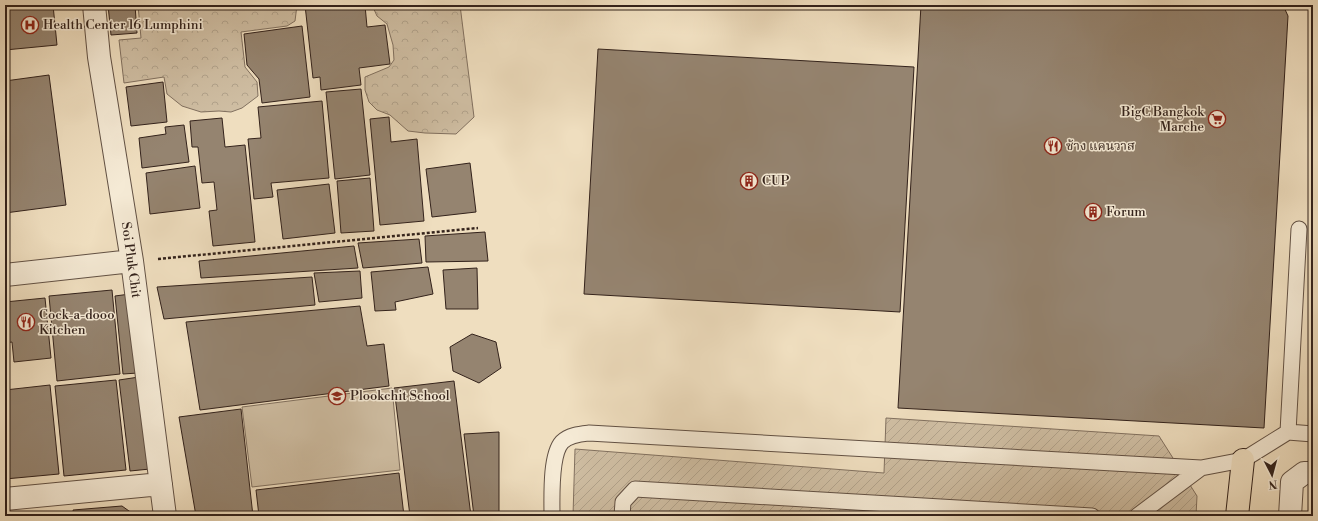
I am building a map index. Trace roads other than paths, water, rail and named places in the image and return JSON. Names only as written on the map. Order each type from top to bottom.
[{"type":"highway","points":[[1237,516],[1243,460]]},
{"type":"street","name":"Soi Pluk Chit","points":[[94,5],[99,57],[132,261],[165,516]]},
{"type":"street","points":[[5,275],[132,261]]},
{"type":"street","points":[[1290,516],[1292,482],[1304,473],[1313,474]]},
{"type":"street","points":[[5,499],[161,484]]},
{"type":"lane","points":[[1288,432],[1299,229]]},
{"type":"lane","points":[[552,516],[556,452],[563,442],[574,435],[589,433],[1201,468],[1243,460],[1288,432],[1313,434]]},
{"type":"lane","points":[[1137,516],[1201,468]]},
{"type":"lane","points":[[622,516],[623,502],[635,489],[1092,516]]},
{"type":"place","name":"Health Center 16 Lumphini","points":[[30,25]]},
{"type":"place","name":"BigC Bangkok Marche","points":[[1217,119]]},
{"type":"place","name":"ช้าง แคนวาส","points":[[1053,146]]},
{"type":"place","name":"CUP","points":[[749,181]]},
{"type":"place","name":"Forum","points":[[1093,212]]},
{"type":"place","name":"Cock-a-dooo Kitchen","points":[[26,322]]},
{"type":"place","name":"Plookchit School","points":[[337,396]]}]
